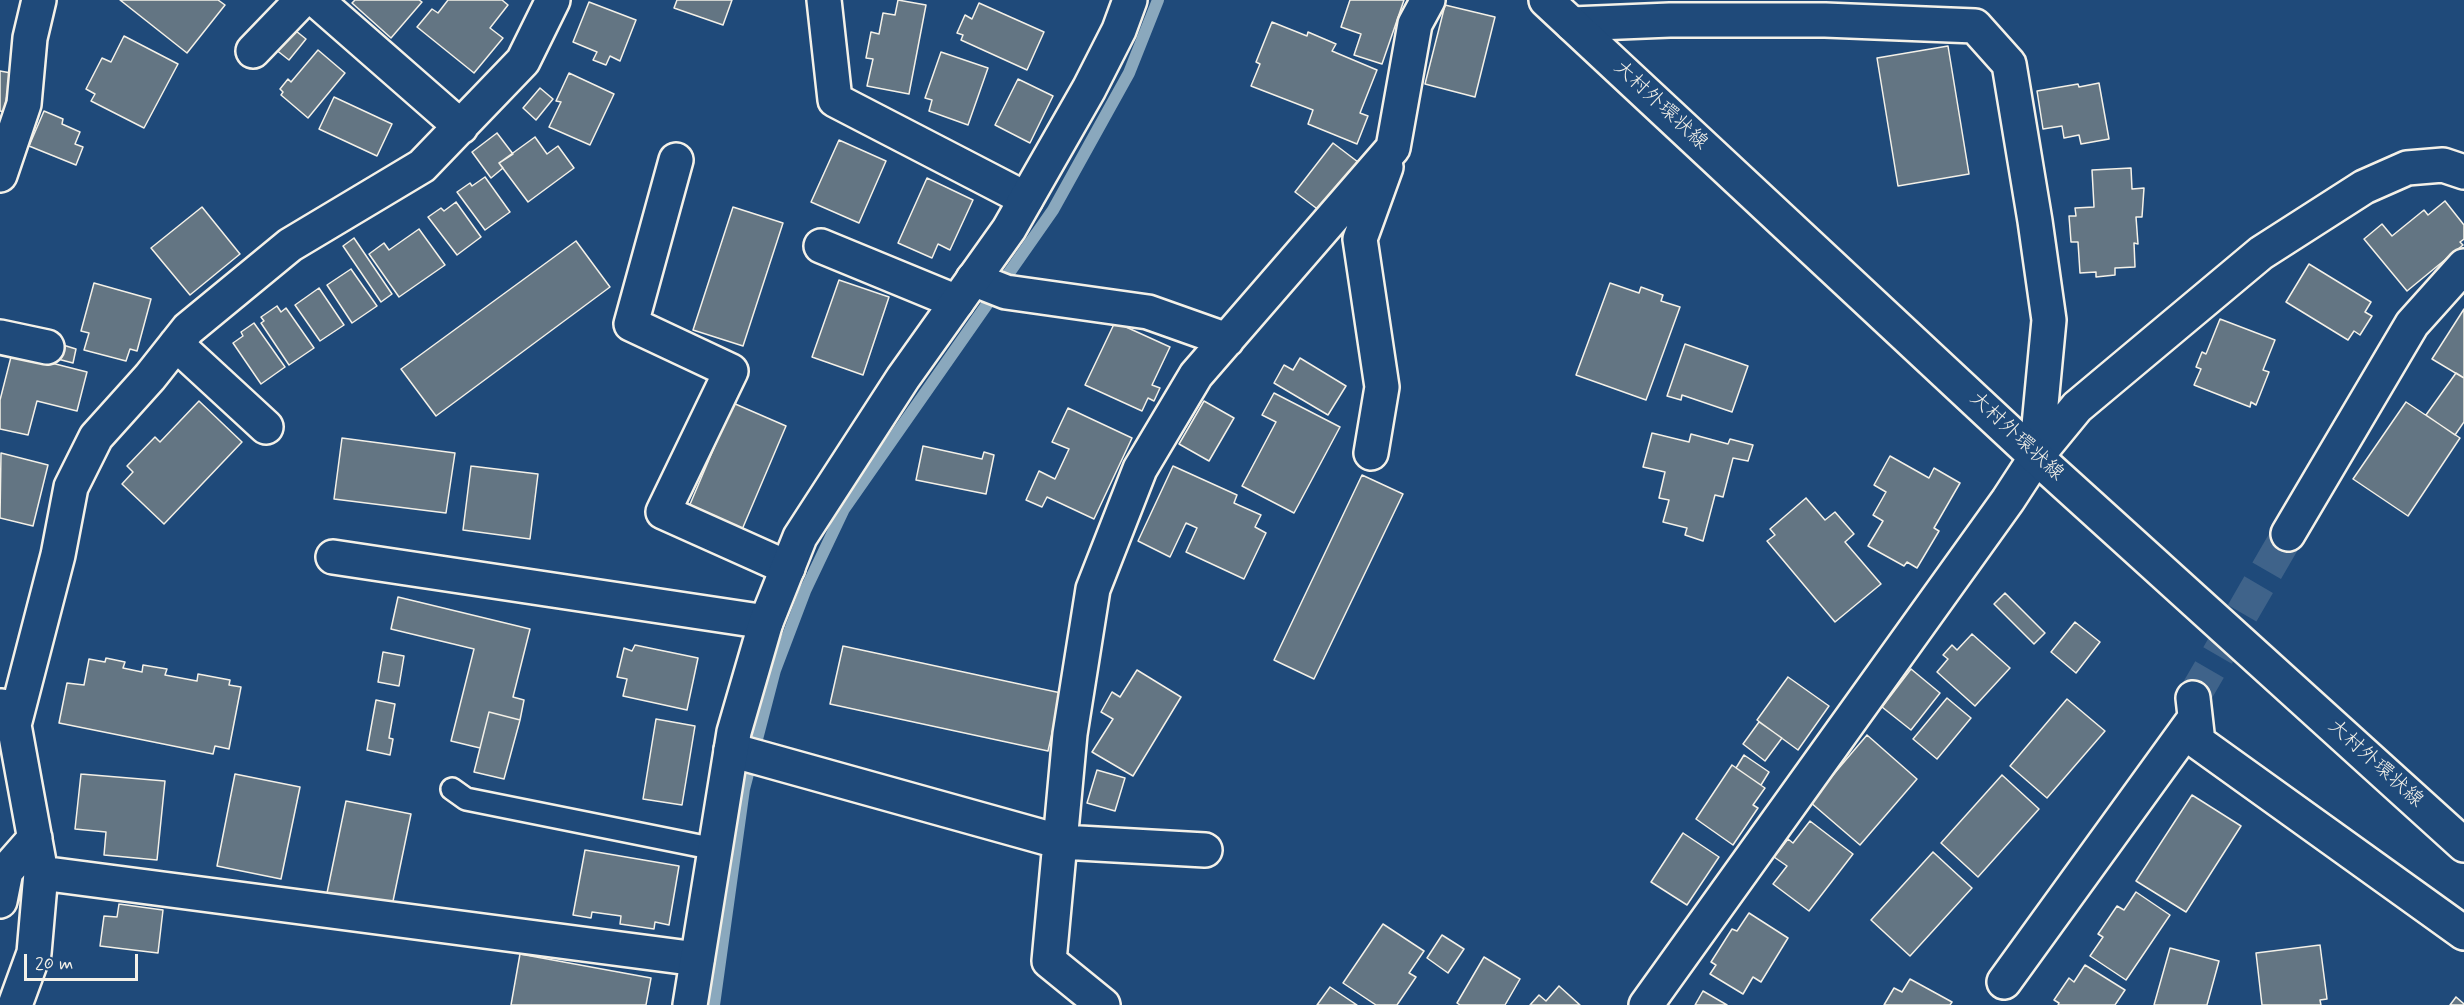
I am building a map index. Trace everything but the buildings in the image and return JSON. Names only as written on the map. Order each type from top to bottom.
[{"type":"street","points":[[0,175],[24,104],[30,38],[39,0]]},
{"type":"street","points":[[253,51],[302,0]]},
{"type":"street","points":[[316,0],[461,127]]},
{"type":"street","points":[[15,1005],[34,953],[41,873],[7,713],[58,555],[72,487],[96,437],[188,329],[290,245],[422,166],[523,61],[553,0]]},
{"type":"street","points":[[824,0],[835,100],[1026,200]]},
{"type":"street","points":[[690,1005],[734,732],[765,622],[800,537],[903,378],[978,288],[1089,89],[1119,30],[1130,0]]},
{"type":"street","points":[[1371,453],[1382,387],[1360,239],[1393,148],[1415,24],[1428,0]]},
{"type":"street","name":"大村外環状線","points":[[1546,0],[2037,457],[2464,845]]},
{"type":"street","points":[[1572,24],[1682,20],[1825,20],[1974,13],[2009,64],[2035,221],[2049,320],[2037,457]]},
{"type":"street","points":[[1103,1005],[1049,961],[1070,734],[1093,589],[1140,469],[1196,375],[1393,148]]},
{"type":"street","points":[[675,160],[631,324],[730,371],[663,512],[788,568]]},
{"type":"street","points":[[1646,1005],[2037,457],[2077,407],[2261,253],[2364,187],[2407,168],[2443,165],[2464,172]]},
{"type":"street","points":[[821,246],[978,288],[1148,312],[1227,340]]},
{"type":"street","points":[[2288,534],[2412,324],[2464,266]]},
{"type":"street","points":[[0,338],[47,347]]},
{"type":"street","points":[[176,344],[266,427]]},
{"type":"street","points":[[333,556],[765,622]]},
{"type":"street","points":[[2004,982],[2194,708],[2198,742],[2464,933]]},
{"type":"street","points":[[732,751],[1061,842],[1205,850]]},
{"type":"street","points":[[0,901],[6,871],[34,838]]},
{"type":"street","points":[[41,873],[697,959]]},
{"type":"lane","points":[[452,789],[466,799],[715,849]]},
{"type":"waterway","points":[[714,1005],[744,789],[775,670],[805,591],[844,509],[1053,210],[1129,73],[1158,0]]},
{"type":"tunnel","points":[[2193,698],[2288,534]]}]
